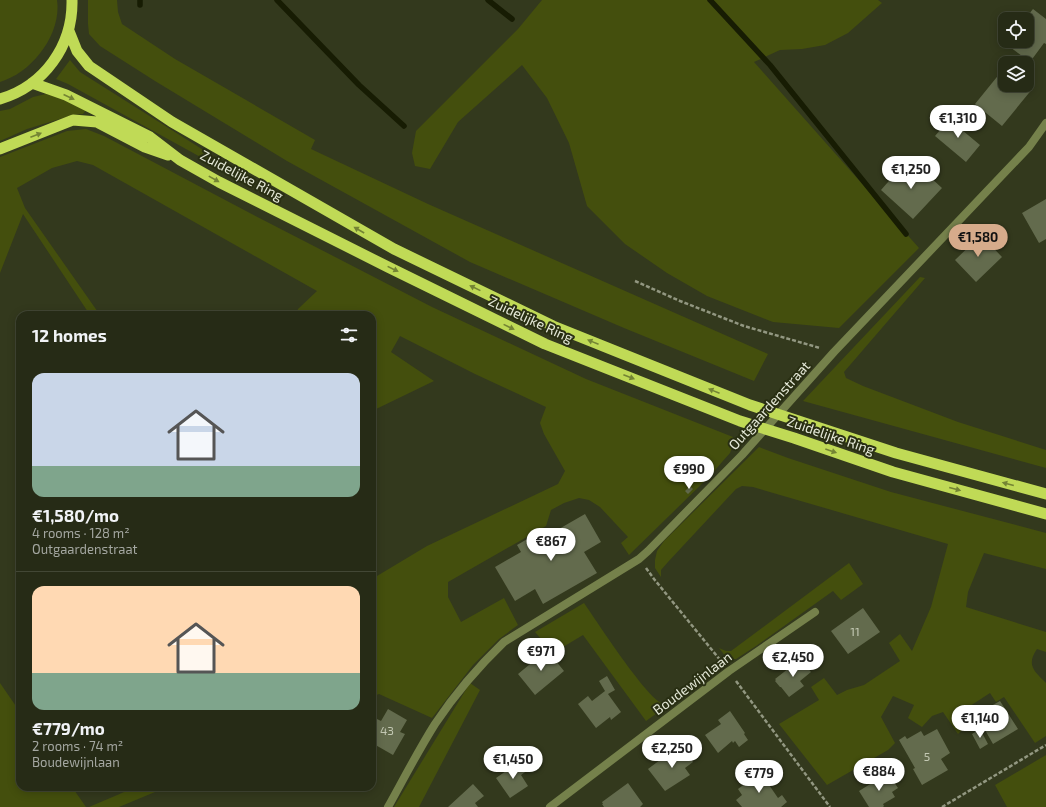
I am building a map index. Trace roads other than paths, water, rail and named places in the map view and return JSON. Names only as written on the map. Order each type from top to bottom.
[{"type":"highway","points":[[0,99],[18,92],[32,83],[46,71],[56,58],[63,46],[68,32],[71,18],[72,0]]},
{"type":"highway","name":"Zuidelijke Ring","points":[[68,32],[77,51],[89,66],[172,122],[394,249],[554,326],[750,405],[896,453],[1046,494]]},
{"type":"highway","name":"Zuidelijke Ring","points":[[32,83],[66,95],[150,137],[180,160],[219,182],[545,344],[740,421],[893,472],[1046,514]]},
{"type":"highway","points":[[0,149],[74,120],[97,122],[145,147],[180,160]]},
{"type":"street","name":"Outgaardenstraat","points":[[388,807],[435,724],[486,659],[504,642],[639,559],[742,455],[834,352],[1029,147],[1046,124]]},
{"type":"street","name":"Boudewijnlaan","points":[[550,807],[729,671],[814,612]]},
{"type":"waterway","points":[[140,0],[140,5]]},
{"type":"waterway","points":[[277,0],[359,85],[404,126]]},
{"type":"waterway","points":[[488,0],[512,19]]},
{"type":"waterway","points":[[710,0],[770,65],[906,234]]}]
